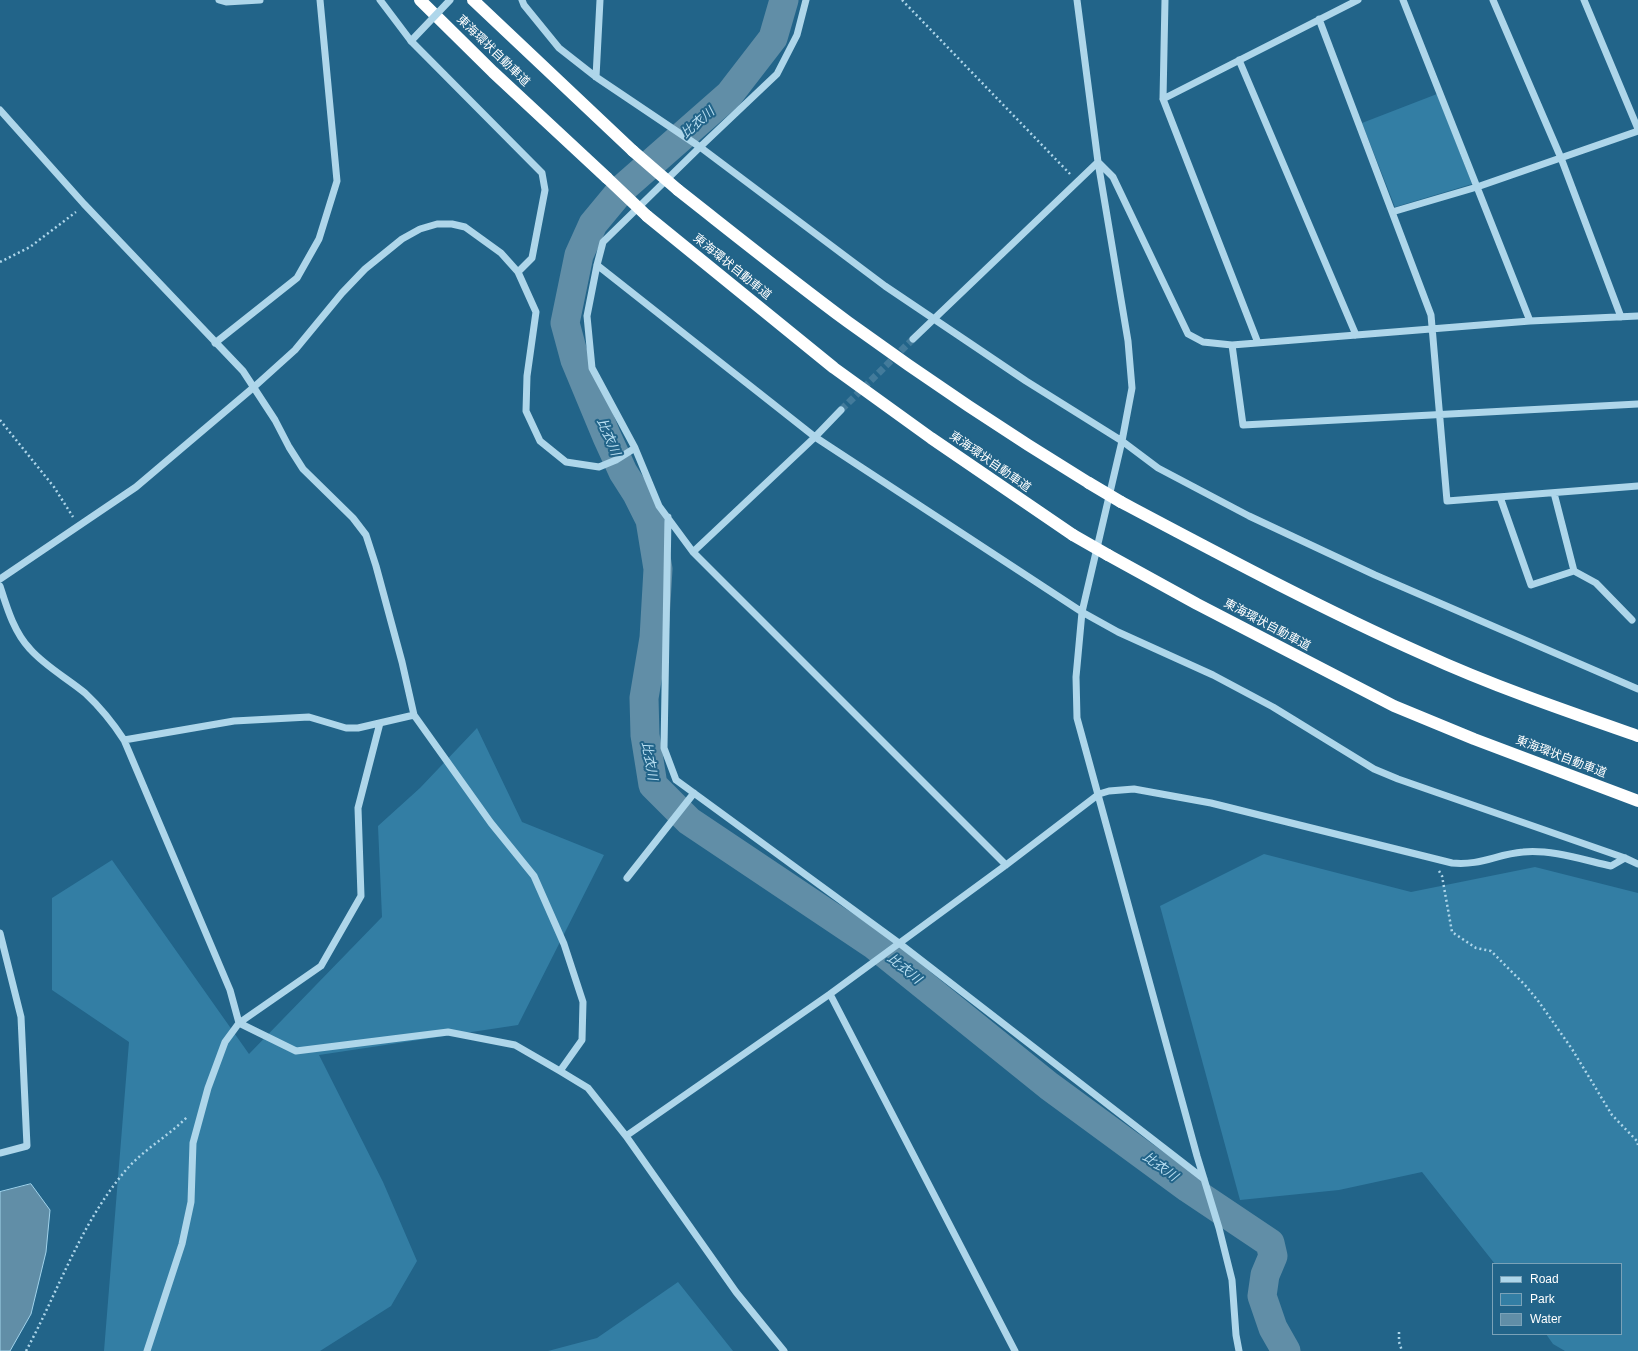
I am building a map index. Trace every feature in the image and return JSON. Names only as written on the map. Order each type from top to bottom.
[{"type":"highway","name":"東海環状自動車道","points":[[420,0],[493,72],[647,216],[834,368],[956,456],[1073,535],[1197,604],[1394,706],[1474,739],[1638,801]]},
{"type":"highway","name":"東海環状自動車道","points":[[474,0],[633,151],[678,190],[848,322],[970,407],[1041,454],[1121,502],[1232,561],[1424,655],[1502,687],[1638,736]]},
{"type":"street","points":[[219,0],[226,2],[260,0]]},
{"type":"street","points":[[215,343],[297,278],[319,239],[337,181],[320,0]]},
{"type":"street","points":[[380,0],[410,41],[542,174],[545,190],[532,258],[518,272]]},
{"type":"street","points":[[410,41],[450,0]]},
{"type":"street","points":[[522,0],[559,48],[596,77],[700,147],[885,286],[1026,381],[1122,441],[1158,468],[1249,516],[1375,575],[1638,689]]},
{"type":"street","points":[[596,77],[600,0]]},
{"type":"street","points":[[806,0],[797,35],[777,74],[603,242],[587,316],[592,368],[635,448],[659,506],[693,552],[1006,865]]},
{"type":"street","points":[[1077,0],[1098,162],[1128,341],[1132,388],[1122,441],[1082,612],[1076,677],[1077,718],[1204,1180],[1219,1228],[1232,1280],[1236,1335],[1239,1351]]},
{"type":"street","points":[[1165,0],[1163,99],[1258,343]]},
{"type":"street","points":[[1403,0],[1530,321]]},
{"type":"street","points":[[1493,0],[1561,158],[1621,317]]},
{"type":"street","points":[[1392,212],[1477,187],[1638,130],[1584,0]]},
{"type":"street","points":[[1163,99],[1354,1]]},
{"type":"street","points":[[1319,19],[1431,315],[1447,501],[1638,486]]},
{"type":"street","points":[[1239,60],[1356,335]]},
{"type":"street","points":[[0,110],[84,204],[243,371],[276,420],[289,447],[303,469],[353,518],[366,535],[402,662],[414,714],[491,823],[534,876],[564,944],[583,1002],[582,1040],[560,1071]]},
{"type":"street","points":[[913,339],[933,318],[1098,162]]},
{"type":"street","points":[[1098,162],[1112,177],[1188,334],[1203,342],[1232,345],[1530,321],[1638,316]]},
{"type":"street","points":[[0,580],[136,487],[254,387],[295,350],[342,293],[365,269],[402,239],[420,229],[437,224],[452,224],[465,227],[501,253],[518,272],[536,312],[526,376],[526,411],[540,441],[566,462],[599,467],[616,460],[635,448]]},
{"type":"street","points":[[597,265],[815,437],[1082,612],[1118,632],[1213,675],[1273,707],[1374,769],[1405,782],[1625,858],[1638,864]]},
{"type":"street","points":[[1232,345],[1243,426],[1638,404]]},
{"type":"street","points":[[693,552],[815,437],[841,410]]},
{"type":"street","points":[[1554,493],[1574,571]]},
{"type":"street","points":[[1500,497],[1531,585],[1574,571],[1596,583],[1632,620]]},
{"type":"street","points":[[668,517],[664,748],[676,780],[899,943],[1204,1180]]},
{"type":"street","points":[[0,586],[8,612],[18,634],[29,649],[45,664],[84,693],[103,712],[124,740],[230,990],[239,1023],[296,1051],[448,1032],[515,1045],[560,1071],[588,1088],[626,1136],[736,1292],[784,1351]]},
{"type":"street","points":[[124,740],[234,721],[309,717],[346,728],[358,728],[414,714]]},
{"type":"street","points":[[147,1351],[182,1244],[191,1202],[193,1143],[204,1102],[225,1042],[239,1023],[321,966],[361,896],[358,808],[380,723]]},
{"type":"street","points":[[626,1136],[830,994],[1006,865],[1099,794],[1109,790],[1134,789],[1211,803],[1428,857],[1467,864],[1520,852],[1531,851],[1544,852],[1612,866],[1625,858]]},
{"type":"street","points":[[627,878],[694,793]]},
{"type":"street","points":[[0,934],[21,1016],[26,1146],[0,1153]]},
{"type":"street","points":[[830,994],[1015,1351]]},
{"type":"path","points":[[902,0],[1078,182]]},
{"type":"path","points":[[0,262],[30,248],[56,229],[84,204]]},
{"type":"path","points":[[0,420],[54,488],[79,526]]},
{"type":"path","points":[[1428,857],[1436,864],[1442,876],[1452,932],[1476,948],[1491,951],[1525,985],[1539,1002],[1572,1049],[1612,1115],[1638,1145]]},
{"type":"path","points":[[26,1351],[69,1260],[107,1194],[127,1169],[142,1154],[179,1125],[204,1102]]},
{"type":"path","points":[[1399,1332],[1399,1342],[1402,1351]]},
{"type":"green space","points":[[1437,94],[1472,184],[1395,207],[1362,123]]},
{"type":"green space","points":[[477,728],[522,822],[604,855],[518,1025],[319,1055],[383,1182],[417,1261],[391,1306],[320,1351],[104,1351],[129,1042],[52,990],[52,898],[112,860],[249,1054],[382,917],[378,826],[420,788]]},
{"type":"green space","points":[[1264,854],[1411,892],[1535,867],[1638,893],[1638,1351],[1565,1351],[1553,1344],[1547,1335],[1622,1335],[1622,1263],[1494,1263],[1422,1172],[1339,1190],[1240,1200],[1160,906]]},
{"type":"green space","points":[[678,1282],[733,1351],[548,1351],[597,1338]]},
{"type":"water","points":[[31,1184],[50,1210],[46,1252],[31,1314],[10,1351],[0,1351],[0,1192]]},
{"type":"waterway","name":"比衣川","points":[[784,0],[773,38],[729,95],[622,189],[593,224],[579,255],[565,323],[575,360],[607,437],[623,472],[637,494],[650,520],[658,569],[654,638],[644,698],[645,735],[653,785],[689,821],[874,945],[1049,1086],[1188,1188],[1270,1243],[1273,1256],[1265,1275],[1262,1296],[1273,1328],[1286,1351]]},
{"type":"tunnel","points":[[841,410],[913,339]]}]
